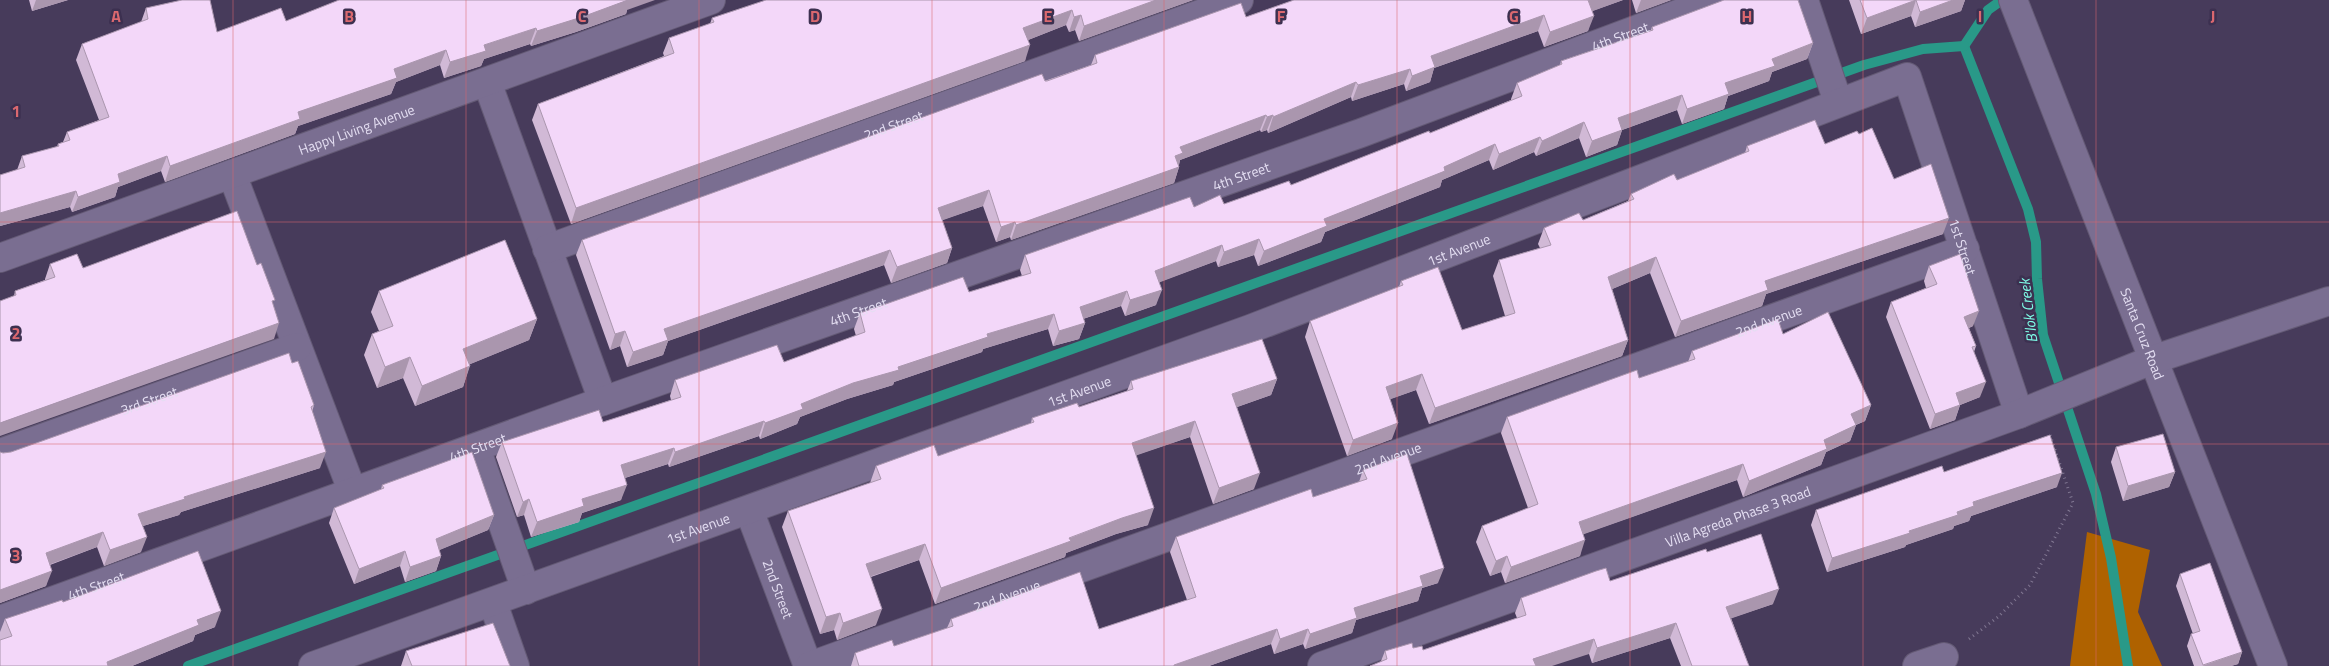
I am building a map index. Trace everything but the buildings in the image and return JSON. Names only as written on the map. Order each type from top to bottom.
[{"type":"street","name":"Happy Living Avenue","points":[[0,258],[711,0]]},
{"type":"street","name":"2nd Street","points":[[546,248],[1239,0]]},
{"type":"street","name":"4th Street","points":[[0,620],[603,402],[1352,136],[1715,0]]},
{"type":"street","points":[[1804,0],[1835,93]]},
{"type":"street","name":"Santa Cruz Road","points":[[2018,11],[2152,360],[2273,666]]},
{"type":"street","name":"1st Avenue","points":[[313,666],[493,603],[1250,329],[1835,93],[1907,77]]},
{"type":"street","name":"1st Street","points":[[1907,77],[1965,250],[2037,407]]},
{"type":"street","points":[[487,82],[603,402]]},
{"type":"street","points":[[232,174],[353,493]]},
{"type":"street","name":"2nd Avenue","points":[[809,666],[1965,250]]},
{"type":"street","name":"Villa Agreda Phase 3 Road","points":[[1322,666],[2037,407],[2152,360],[2329,301]]},
{"type":"street","name":"3rd Street","points":[[0,453],[297,347]]},
{"type":"street","points":[[476,448],[526,590]]},
{"type":"street","name":"2nd Street","points":[[749,510],[809,666]]},
{"type":"street","points":[[493,603],[515,666]]},
{"type":"street","points":[[1917,666],[1944,656]]},
{"type":"path","points":[[1944,656],[1998,618],[2030,585],[2073,503],[2037,407]]},
{"type":"shaded area","points":[[2087,532],[2150,550],[2138,612],[2162,666],[2070,666]]},
{"type":"waterway","name":"B'lok Creek","points":[[1964,46],[1988,10],[2002,0]]},
{"type":"waterway","name":"B'lok Creek","points":[[1964,46],[2028,209],[2036,242],[2037,279],[2043,335],[2096,494],[2111,558],[2128,666]]},
{"type":"waterway","points":[[188,666],[1864,65],[1923,49],[1964,46]]}]
